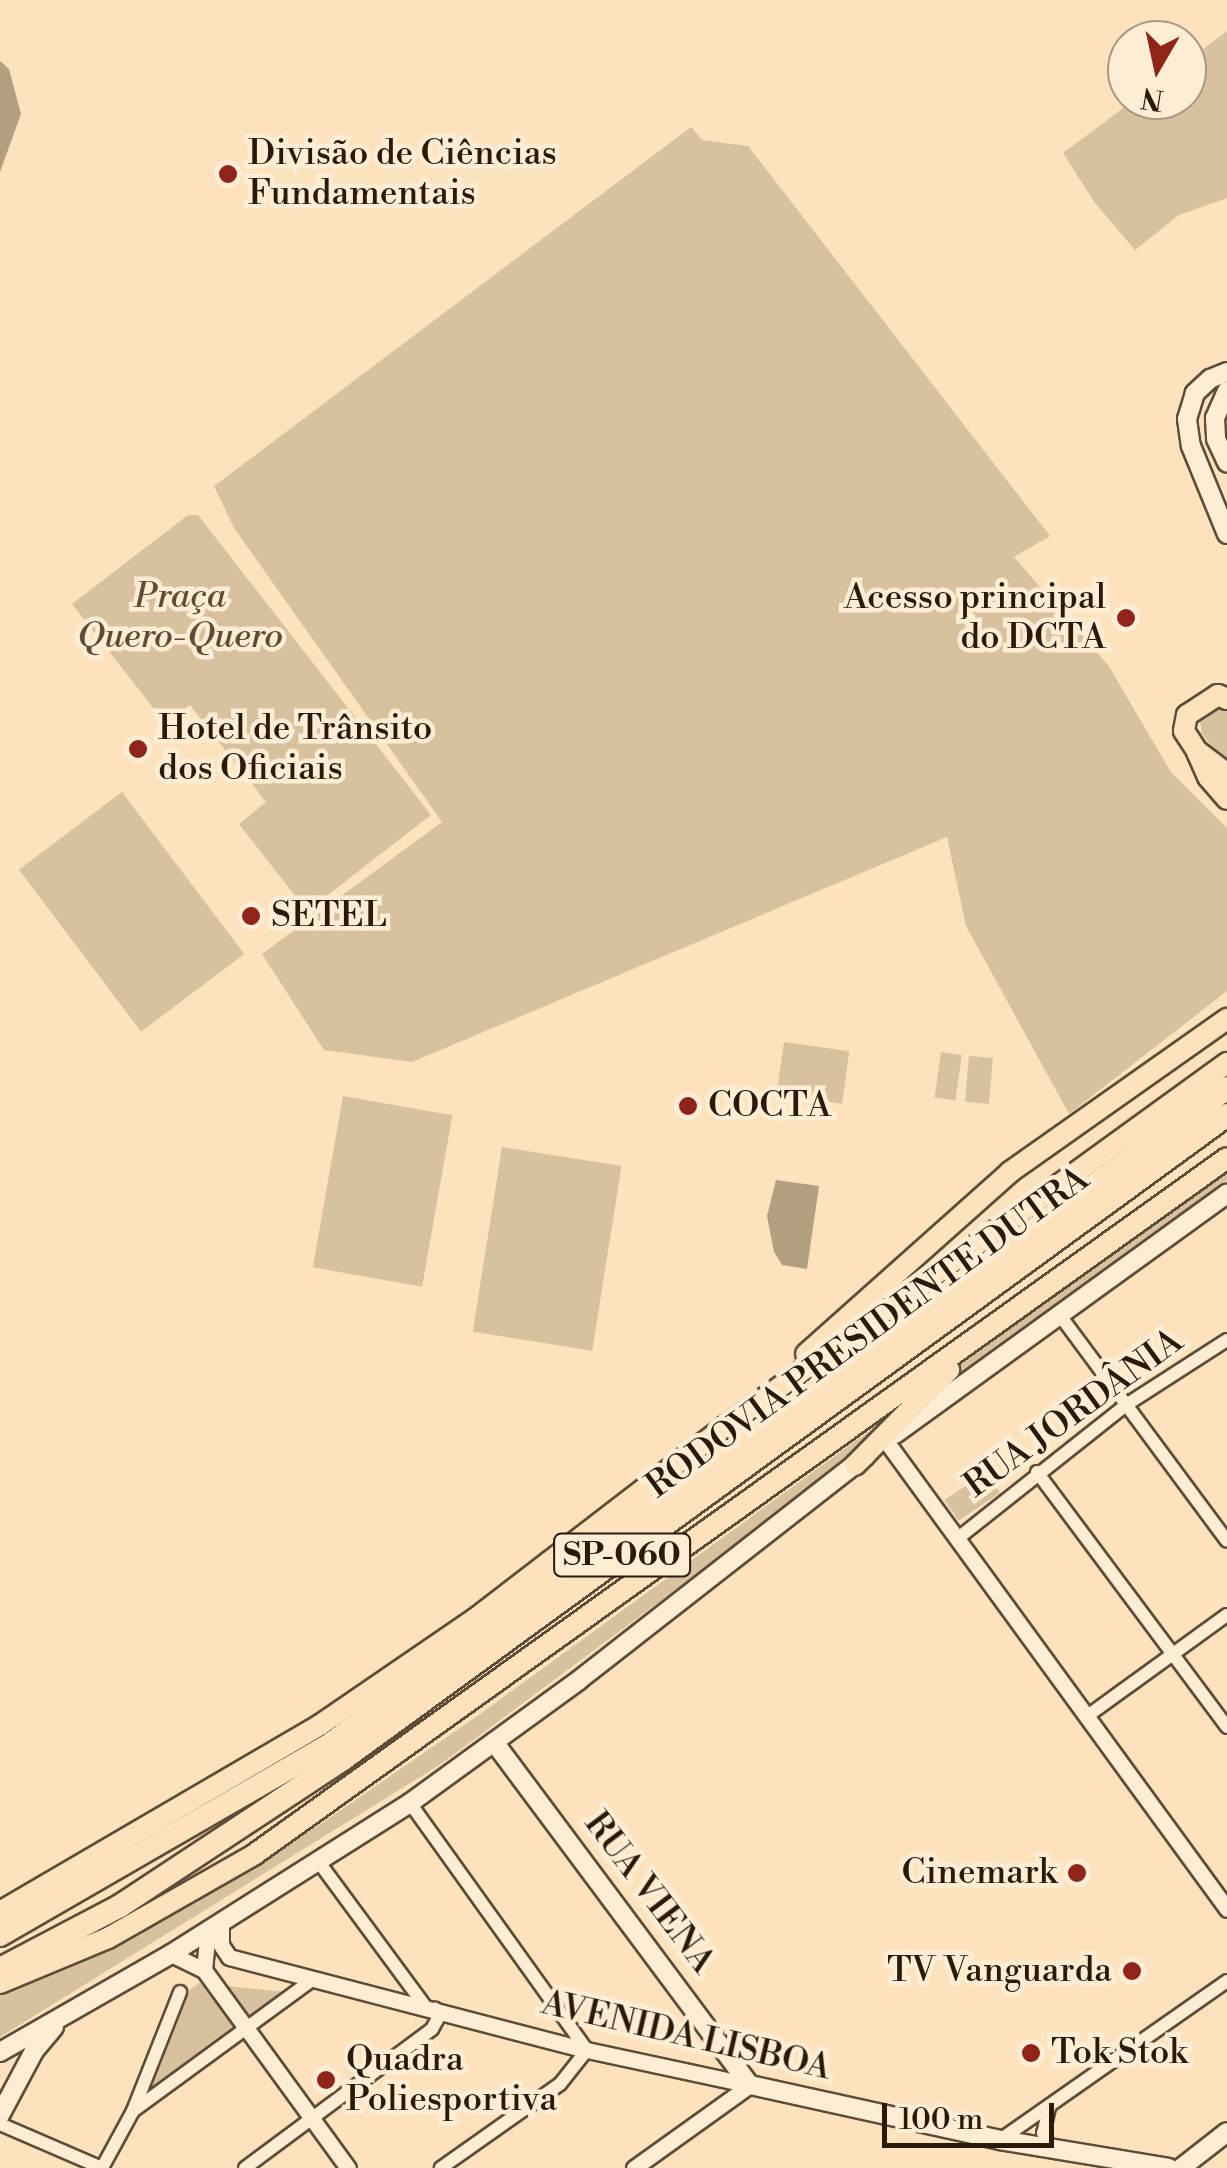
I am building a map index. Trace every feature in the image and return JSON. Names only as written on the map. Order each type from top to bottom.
[{"type":"highway","name":"RODOVIA PRESIDENTE DUTRA","points":[[0,1935],[328,1746],[1227,1088]]},
{"type":"highway","name":"RODOVIA PRESIDENTE DUTRA","points":[[0,1969],[120,1906],[344,1758],[1227,1115]]},
{"type":"main road","points":[[1227,372],[1210,379],[1195,394],[1187,419],[1190,446],[1227,534]]},
{"type":"main road","points":[[1227,390],[1214,418],[1216,439],[1227,463]]},
{"type":"main road","points":[[1224,695],[1184,722],[1184,731],[1208,777],[1227,798]]},
{"type":"main road","points":[[1197,750],[1227,774]]},
{"type":"main road","points":[[726,1426],[1010,1172],[1227,1019]]},
{"type":"main road","points":[[0,1912],[320,1725],[475,1620],[726,1426],[1227,1063]]},
{"type":"main road","points":[[0,1984],[108,1938],[256,1854],[1227,1158]]},
{"type":"main road","points":[[0,2052],[171,1954],[410,1802],[494,1742],[886,1440],[1227,1194]]},
{"type":"main road","points":[[855,1464],[990,1329]]},
{"type":"main road","name":"RUA VIENA","points":[[494,1742],[750,2084]]},
{"type":"main road","points":[[0,2116],[34,2052],[59,2021]]},
{"type":"main road","name":"AVENIDA LISBOA","points":[[750,2084],[1000,2140],[1169,2168]]},
{"type":"main road","points":[[1181,2168],[1227,2132]]},
{"type":"street","points":[[1058,1314],[1227,1541]]},
{"type":"street","name":"RUA JORDÂNIA","points":[[958,1539],[1126,1405],[1227,1340]]},
{"type":"street","points":[[886,1440],[1227,1909]]},
{"type":"street","points":[[1038,1472],[1227,1727]]},
{"type":"street","points":[[1086,1717],[1227,1616]]},
{"type":"street","points":[[410,1802],[588,2050],[560,2084],[441,2168]]},
{"type":"street","points":[[245,2168],[432,2029],[438,2018],[318,1861]]},
{"type":"street","points":[[204,1970],[214,1926]]},
{"type":"street","name":"AVENIDA LISBOA","points":[[214,1926],[229,1957],[588,2050],[750,2084]]},
{"type":"street","points":[[171,1954],[204,1970],[348,2168]]},
{"type":"street","points":[[133,2111],[312,1980]]},
{"type":"street","points":[[1000,2140],[1227,1982]]},
{"type":"street","points":[[0,2124],[102,2168],[133,2111],[180,1992]]},
{"type":"street","points":[[634,2168],[750,2084]]},
{"type":"street","points":[[1049,2108],[1043,2133],[1049,2148]]},
{"type":"green space","points":[[1227,31],[1227,198],[1179,215],[1135,250],[1095,203],[1063,153],[1107,120],[1207,120],[1207,46]]},
{"type":"green space","points":[[691,127],[702,140],[748,146],[1050,536],[1014,557],[1108,665],[1171,772],[1227,828],[1227,991],[1069,1114],[966,926],[947,837],[412,1062],[324,1050],[262,954],[442,822],[234,528],[214,486]]},
{"type":"green space","name":"Praça Quero-Quero","points":[[188,515],[198,515],[431,815],[307,911],[239,824],[266,802],[190,705],[165,723],[72,604]]},
{"type":"green space","points":[[1221,706],[1227,709],[1227,766],[1202,734],[1200,721],[1203,711]]},
{"type":"green space","points":[[122,792],[244,954],[141,1032],[19,870]]},
{"type":"green space","points":[[784,1042],[849,1051],[842,1104],[777,1094]]},
{"type":"green space","points":[[941,1052],[962,1055],[955,1100],[935,1098]]},
{"type":"green space","points":[[969,1056],[993,1058],[989,1104],[965,1102]]},
{"type":"green space","points":[[343,1096],[452,1115],[422,1287],[313,1267]]},
{"type":"green space","points":[[502,1147],[622,1166],[592,1351],[473,1332]]},
{"type":"green space","points":[[1227,1171],[1227,1180],[441,1764],[0,2037],[0,1991],[250,1869],[325,1821],[476,1717]]},
{"type":"green space","points":[[986,1472],[1000,1493],[959,1521],[945,1500]]},
{"type":"green space","points":[[199,1983],[284,1992],[146,2092],[187,1992]]},
{"type":"shaded area","points":[[0,61],[9,69],[21,114],[0,172]]},
{"type":"shaded area","points":[[776,1180],[819,1186],[807,1269],[782,1265],[774,1252],[767,1216]]},
{"type":"place","name":"Divisão de Ciências Fundamentais","points":[[228,174]]},
{"type":"place","name":"Acesso principal do DCTA","points":[[1126,618]]},
{"type":"place","name":"Hotel de Trânsito dos Oficiais","points":[[138,749]]},
{"type":"place","name":"SETEL","points":[[251,916]]},
{"type":"place","name":"COCTA","points":[[688,1106]]},
{"type":"place","name":"Cinemark","points":[[1077,1873]]},
{"type":"place","name":"TV Vanguarda","points":[[1132,1971]]},
{"type":"place","name":"Tok Stok","points":[[1031,2053]]},
{"type":"place","name":"Quadra Poliesportiva","points":[[326,2080]]}]
